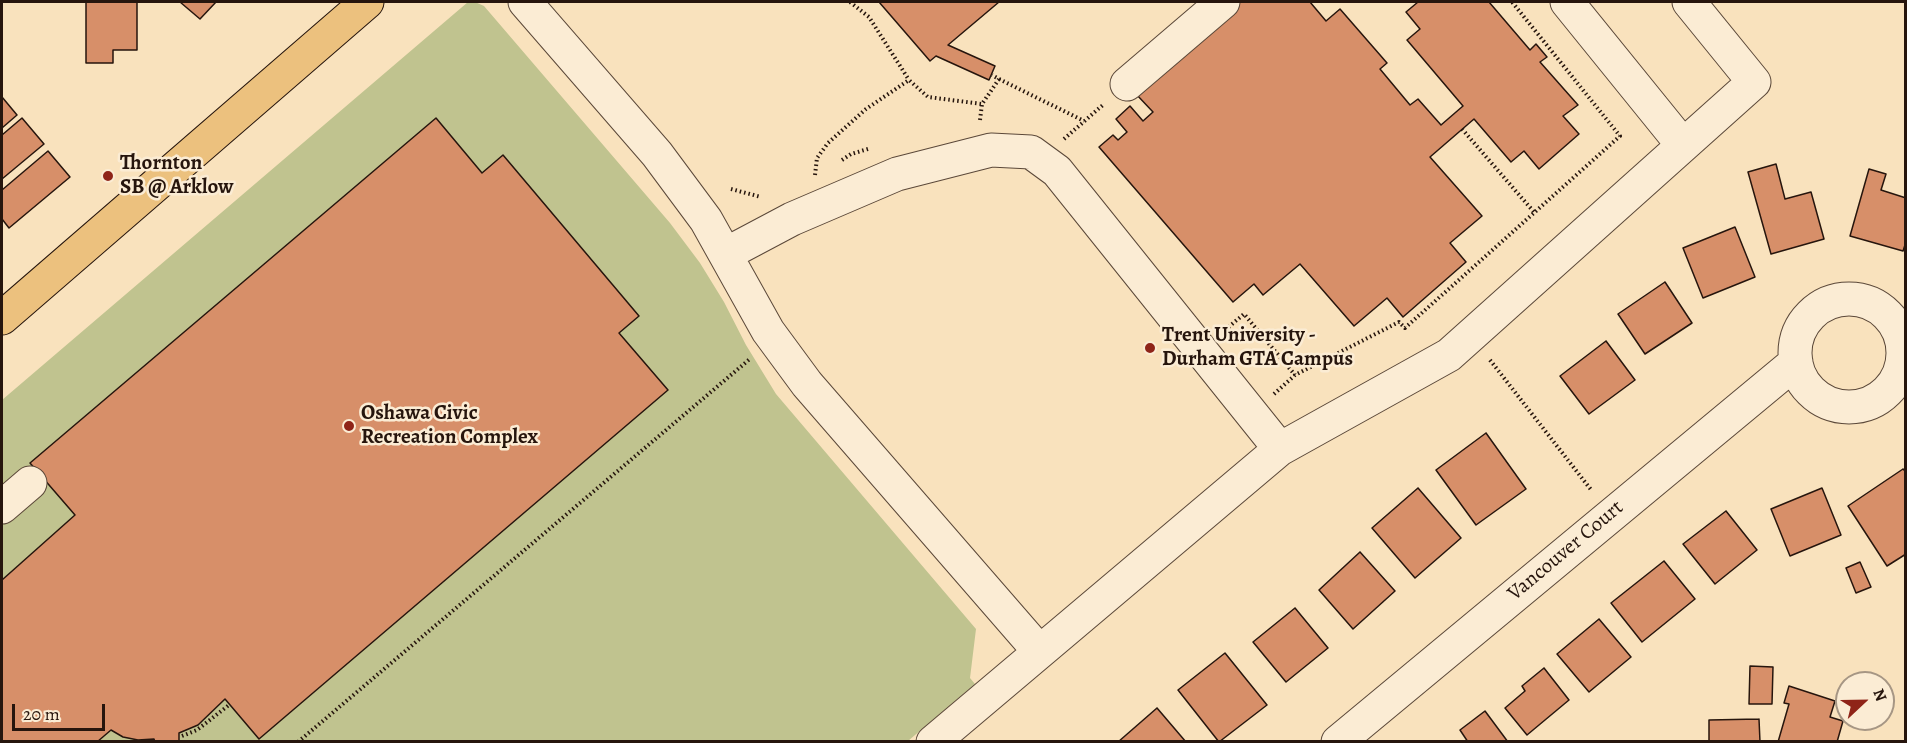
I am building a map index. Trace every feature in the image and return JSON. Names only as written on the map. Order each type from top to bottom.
[{"type":"main road","points":[[2,318],[367,2]]},
{"type":"street","points":[[525,2],[657,154],[706,220],[768,331],[807,384],[1039,651]]},
{"type":"street","points":[[1127,84],[1223,2]]},
{"type":"street","points":[[1567,2],[1682,144]]},
{"type":"street","points":[[933,741],[1280,449],[1449,355],[1682,144],[1754,82],[1689,2]]},
{"type":"street","points":[[726,254],[792,219],[897,174],[991,150],[1031,152],[1057,171],[1280,449]]},
{"type":"street","name":"Vancouver Court","points":[[1338,741],[1796,362]]},
{"type":"street","points":[[2,507],[30,483]]},
{"type":"path","points":[[850,2],[868,17],[909,80],[928,97],[982,104]]},
{"type":"path","points":[[1273,394],[1295,375],[1399,322],[1405,328],[1620,136],[1512,2]]},
{"type":"path","points":[[992,75],[1084,121]]},
{"type":"path","points":[[969,123],[980,120],[982,104],[999,79]]},
{"type":"path","points":[[815,178],[817,158],[828,143],[866,109],[909,80]]},
{"type":"path","points":[[1062,140],[1127,84]]},
{"type":"path","points":[[1462,129],[1534,212]]},
{"type":"path","points":[[1055,135],[1070,146]]},
{"type":"path","points":[[834,165],[851,154],[872,148]]},
{"type":"path","points":[[810,182],[820,175]]},
{"type":"path","points":[[731,189],[765,198]]},
{"type":"path","points":[[1217,322],[1224,331],[1244,314],[1295,375]]},
{"type":"path","points":[[1471,336],[1611,514]]},
{"type":"path","points":[[298,741],[754,355]]},
{"type":"path","points":[[181,738],[197,730],[229,705]]},
{"type":"green space","name":"Oshawa Civic Recreation Complex","points":[[468,2],[484,6],[670,223],[700,263],[776,394],[976,629],[970,678],[975,684],[908,741],[2,741],[2,400]]},
{"type":"building","points":[[86,2],[137,2],[137,50],[113,50],[113,63],[86,63]]},
{"type":"building","points":[[180,2],[216,2],[200,19]]},
{"type":"building","points":[[879,2],[999,2],[948,45],[995,66],[989,80],[936,56],[930,61]]},
{"type":"building","points":[[1238,2],[1310,2],[1326,21],[1340,9],[1387,63],[1380,69],[1410,105],[1418,99],[1441,125],[1463,106],[1407,40],[1420,29],[1406,12],[1418,2],[1489,2],[1530,50],[1536,44],[1547,57],[1540,62],[1578,105],[1563,116],[1579,134],[1539,169],[1524,151],[1511,162],[1474,119],[1430,157],[1482,216],[1450,243],[1466,262],[1403,317],[1387,298],[1354,326],[1300,264],[1263,295],[1254,284],[1233,302],[1099,147],[1113,135],[1118,140],[1127,132],[1116,119],[1130,106],[1143,121],[1153,112],[1136,94]]},
{"type":"building","points":[[2,97],[17,115],[2,128]]},
{"type":"building","points":[[22,118],[44,144],[2,179],[2,135]]},
{"type":"building","name":"Oshawa Civic Recreation Complex","points":[[436,118],[482,173],[503,155],[639,316],[619,333],[668,390],[259,739],[225,699],[198,725],[179,733],[179,741],[138,740],[123,737],[111,730],[97,742],[2,742],[2,580],[75,515],[30,463]]},
{"type":"building","points":[[48,151],[70,177],[9,228],[2,219],[2,190]]},
{"type":"building","points":[[1776,164],[1785,199],[1811,192],[1824,239],[1771,254],[1748,172]]},
{"type":"building","points":[[1869,169],[1886,174],[1881,190],[1906,198],[1906,242],[1903,251],[1850,236]]},
{"type":"building","points":[[1735,227],[1755,277],[1703,298],[1683,248]]},
{"type":"building","points":[[1665,282],[1692,323],[1645,354],[1618,314]]},
{"type":"building","points":[[1606,341],[1635,380],[1589,414],[1560,376]]},
{"type":"building","points":[[1486,433],[1526,489],[1476,525],[1436,470]]},
{"type":"building","points":[[1903,469],[1906,472],[1906,554],[1887,566],[1848,506]]},
{"type":"building","points":[[1418,488],[1461,538],[1415,578],[1372,528]]},
{"type":"building","points":[[1822,488],[1841,535],[1790,556],[1771,509]]},
{"type":"building","points":[[1726,511],[1757,550],[1715,584],[1683,544]]},
{"type":"building","points":[[1360,552],[1395,591],[1353,629],[1319,590]]},
{"type":"building","points":[[1664,561],[1695,599],[1642,642],[1611,603]]},
{"type":"building","points":[[1860,562],[1871,587],[1856,593],[1846,568]]},
{"type":"building","points":[[1295,608],[1328,648],[1286,682],[1253,642]]},
{"type":"building","points":[[1599,619],[1631,657],[1589,692],[1557,654]]},
{"type":"building","points":[[1225,653],[1267,705],[1219,742],[1178,690]]},
{"type":"building","points":[[1750,666],[1773,667],[1772,704],[1749,704]]},
{"type":"building","points":[[1544,668],[1569,700],[1527,735],[1505,708],[1525,691],[1522,686]]},
{"type":"building","points":[[1789,686],[1835,701],[1830,717],[1835,719],[1835,731],[1840,731],[1837,742],[1778,742],[1789,704],[1784,703]]},
{"type":"building","points":[[1157,708],[1186,742],[1118,742]]},
{"type":"building","points":[[1485,711],[1508,742],[1468,742],[1460,730]]},
{"type":"building","points":[[1759,719],[1760,742],[1709,742],[1709,720]]},
{"type":"place","name":"Thornton SB @ Arklow","points":[[108,176]]},
{"type":"place","name":"Trent University - Durham GTA Campus","points":[[1150,348]]},
{"type":"place","name":"Oshawa Civic Recreation Complex","points":[[349,426]]}]
